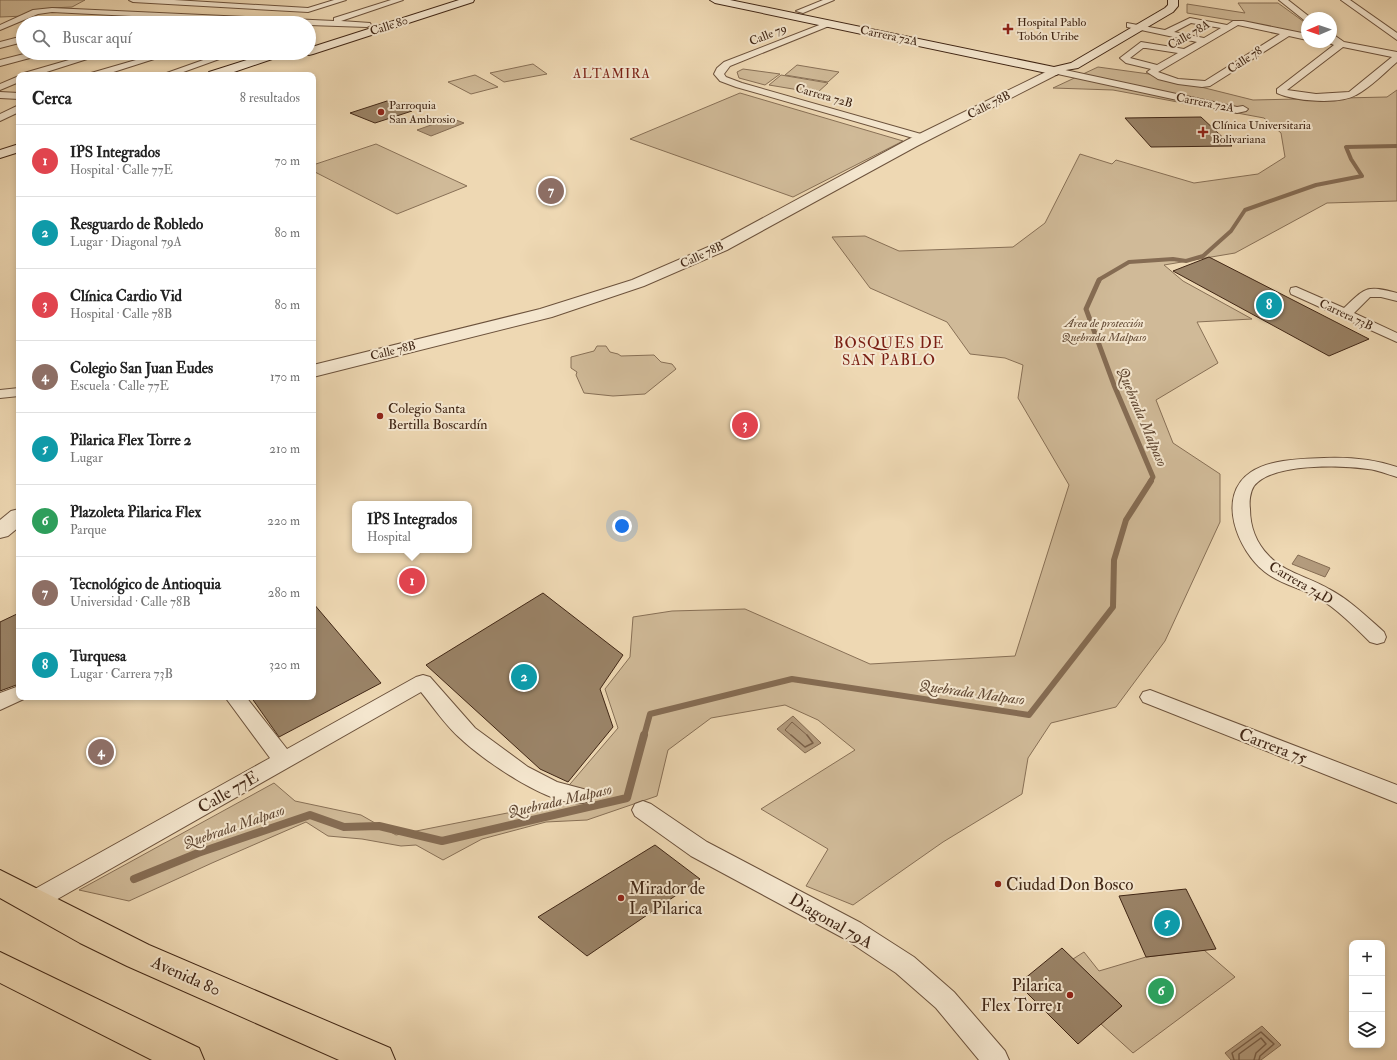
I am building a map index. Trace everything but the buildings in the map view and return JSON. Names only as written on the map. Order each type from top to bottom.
[{"type":"main road","name":"Calle 80","points":[[316,42],[450,0]]},
{"type":"main road","name":"Calle 80","points":[[316,50],[469,0]]},
{"type":"main road","name":"Carrera 72A","points":[[715,0],[741,1],[800,11],[1030,62]]},
{"type":"main road","name":"Calle 78B","points":[[316,370],[546,313],[638,284],[721,247],[924,138],[1072,56],[1143,27],[1169,10],[1173,6],[1173,0]]},
{"type":"main road","name":"Carrera 72A","points":[[741,1],[830,24],[1030,62]]},
{"type":"main road","name":"Calle 78B","points":[[1054,66],[1074,66],[1161,4]]},
{"type":"main road","points":[[222,72],[257,60]]},
{"type":"main road","name":"Calle 80","points":[[249,72],[286,60]]},
{"type":"main road","points":[[1030,62],[1039,71],[1054,66]]},
{"type":"main road","points":[[1030,62],[1054,66]]},
{"type":"main road","points":[[0,145],[16,140]]},
{"type":"main road","points":[[0,154],[16,149]]},
{"type":"main road","points":[[0,531],[16,518]]},
{"type":"main road","name":"Avenida 80","points":[[0,883],[32,902],[131,952],[378,1060]]},
{"type":"main road","points":[[0,967],[188,1060]]},
{"type":"street","points":[[103,13],[128,0]]},
{"type":"street","points":[[133,0],[211,4],[226,3],[258,7],[308,10],[342,0]]},
{"type":"street","points":[[258,7],[283,0]]},
{"type":"street","points":[[327,23],[399,0]]},
{"type":"street","name":"Calle 79","points":[[800,11],[830,0]]},
{"type":"street","points":[[1283,0],[1301,14]]},
{"type":"street","points":[[1345,0],[1397,37]]},
{"type":"street","points":[[213,16],[226,3]]},
{"type":"street","points":[[29,16],[43,10],[160,16]]},
{"type":"street","points":[[81,16],[89,12]]},
{"type":"street","points":[[1167,32],[1190,20],[1226,27]]},
{"type":"street","points":[[0,28],[16,21]]},
{"type":"street","name":"Calle 78A","points":[[1155,70],[1226,27],[1239,22],[1287,33]]},
{"type":"street","points":[[316,23],[367,25]]},
{"type":"street","name":"Calle 79","points":[[719,74],[720,70],[728,64],[830,24]]},
{"type":"street","points":[[1130,25],[1204,41]]},
{"type":"street","points":[[1287,33],[1301,36]]},
{"type":"street","name":"Calle 78","points":[[1201,85],[1207,84],[1287,33]]},
{"type":"street","points":[[0,45],[16,41]]},
{"type":"street","points":[[1337,41],[1341,44]]},
{"type":"street","points":[[1337,43],[1397,56]]},
{"type":"street","points":[[1341,44],[1280,91],[1284,94],[1299,97],[1351,94],[1397,56]]},
{"type":"street","points":[[1155,70],[1128,61],[1124,58],[1141,45],[1184,52]]},
{"type":"street","points":[[0,64],[16,59]]},
{"type":"street","points":[[37,72],[78,60]]},
{"type":"street","points":[[104,72],[145,60]]},
{"type":"street","points":[[175,72],[211,60]]},
{"type":"street","name":"Carrera 72A","points":[[1054,66],[1240,106],[1243,109],[1237,110],[1054,66]]},
{"type":"street","name":"Carrera 72A","points":[[1155,70],[1158,76],[1201,85]]},
{"type":"street","name":"Carrera 72B","points":[[719,74],[723,79],[739,85],[924,138]]},
{"type":"street","points":[[6,75],[16,77]]},
{"type":"street","points":[[0,87],[16,79]]},
{"type":"street","points":[[0,95],[16,96]]},
{"type":"street","points":[[0,118],[16,110]]},
{"type":"street","name":"Carrera 73B","points":[[1296,291],[1397,338]]},
{"type":"street","points":[[1345,314],[1367,293],[1381,293],[1397,297]]},
{"type":"street","points":[[0,394],[16,392]]},
{"type":"street","name":"Carrera 74D","points":[[1377,637],[1355,616],[1322,593],[1280,574],[1266,563],[1251,546],[1244,527],[1240,507],[1242,492],[1250,480],[1271,468],[1330,462],[1373,465],[1397,472]]},
{"type":"street","name":"Calle 77E","points":[[32,902],[423,682],[468,734],[521,773],[552,789],[579,796]]},
{"type":"street","points":[[0,702],[16,694]]},
{"type":"street","name":"Carrera 75","points":[[1150,697],[1397,794]]},
{"type":"street","points":[[236,700],[284,760]]},
{"type":"street","name":"Diagonal 79A","points":[[643,810],[699,849],[853,931],[905,965],[945,1000],[996,1060]]},
{"type":"green space","points":[[0,0],[85,0],[72,7],[51,8],[25,16],[0,17]]},
{"type":"green space","points":[[1238,3],[1278,3],[1301,20],[1301,35],[1242,22],[1187,13],[1187,4],[1245,13]]},
{"type":"green space","points":[[533,64],[547,74],[504,82],[490,73]]},
{"type":"green space","points":[[797,65],[839,72],[828,82],[785,75]]},
{"type":"green space","name":"Área de protección Quebrada Malpaso","points":[[1098,67],[1149,74],[1253,100],[1387,97],[1397,90],[1397,201],[1327,203],[1235,253],[1164,265],[1183,281],[1252,319],[1197,322],[1218,363],[1156,400],[1173,443],[1220,474],[1220,522],[1165,641],[1116,707],[1051,723],[1028,758],[1022,794],[943,842],[853,905],[806,886],[828,849],[761,809],[855,750],[818,720],[785,705],[711,718],[668,750],[657,796],[587,820],[546,822],[482,839],[443,860],[416,845],[401,846],[362,839],[328,836],[306,822],[129,901],[79,890],[274,783],[295,801],[361,815],[396,835],[553,804],[618,728],[605,689],[630,657],[633,617],[672,611],[745,609],[870,664],[1015,656],[1069,485],[1018,398],[1023,365],[1005,358],[970,354],[947,322],[870,288],[832,237],[865,236],[899,251],[1013,247],[1045,223],[1080,154],[1112,164],[1116,160],[1194,183],[1258,174],[1285,157],[1281,133],[1264,118],[1113,90],[1053,88]]},
{"type":"green space","points":[[743,69],[780,74],[765,85],[739,78],[737,72]]},
{"type":"green space","points":[[475,75],[498,87],[471,94],[448,82]]},
{"type":"green space","points":[[781,75],[828,83],[817,93],[769,85]]},
{"type":"green space","points":[[740,93],[903,141],[793,197],[630,139]]},
{"type":"green space","points":[[376,144],[467,186],[397,214],[316,173],[316,164]]},
{"type":"green space","points":[[597,346],[606,346],[610,352],[621,356],[654,355],[661,362],[672,364],[676,369],[645,394],[613,396],[584,393],[576,375],[577,372],[571,368],[571,357],[594,351]]},
{"type":"green space","points":[[1204,950],[1235,977],[1133,1053],[1101,1024],[1122,1006],[1073,959],[1084,952],[1099,971],[1146,957]]},
{"type":"water","points":[[451,118],[464,123],[431,136],[417,130]]},
{"type":"water","points":[[1298,555],[1330,568],[1325,577],[1292,564]]},
{"type":"water","points":[[793,716],[821,743],[805,753],[777,729]]},
{"type":"water","points":[[1262,1026],[1281,1045],[1261,1060],[1231,1060],[1225,1053]]},
{"type":"waterway","name":"Quebrada Malpaso","points":[[1099,281],[1129,262],[1173,259],[1186,261],[1203,256],[1231,231],[1245,210],[1316,185],[1362,176],[1351,159],[1346,147],[1397,146]]},
{"type":"waterway","name":"Quebrada Malpaso","points":[[1099,280],[1086,309],[1114,385],[1153,477],[1150,482]]},
{"type":"waterway","name":"Quebrada Malpaso","points":[[644,736],[650,714],[792,679],[1029,715],[1113,607],[1114,560],[1126,520],[1151,481]]},
{"type":"waterway","name":"Quebrada Malpaso","points":[[134,879],[198,853],[310,815],[344,827],[379,826],[442,841],[627,798],[644,735]]},
{"type":"place","name":"Hospital Pablo Tobón Uribe","points":[[1008,29]]},
{"type":"place","name":"Parroquia San Ambrosio","points":[[381,112]]},
{"type":"place","name":"Clínica Universitaria Bolivariana","points":[[1203,132]]},
{"type":"place","name":"Tecnológico de Antioquia","points":[[551,191]]},
{"type":"place","name":"Turquesa","points":[[1269,305]]},
{"type":"place","name":"Colegio Santa Bertilla Boscardín","points":[[380,416]]},
{"type":"place","name":"Clínica Cardio Vid","points":[[745,425]]},
{"type":"place","name":"IPS Integrados","points":[[412,581]]},
{"type":"place","name":"Resguardo de Robledo","points":[[524,677]]},
{"type":"place","name":"Colegio San Juan Eudes","points":[[101,752]]},
{"type":"place","name":"Ciudad Don Bosco","points":[[998,884]]},
{"type":"place","name":"Mirador de La Pilarica","points":[[621,898]]},
{"type":"place","name":"Pilarica Flex Torre 2","points":[[1167,923]]},
{"type":"place","name":"Plazoleta Pilarica Flex","points":[[1161,991]]},
{"type":"place","name":"Pilarica Flex Torre 1","points":[[1070,995]]},
{"type":"district","name":"ALTAMIRA","points":[[612,74]]},
{"type":"district","name":"BOSQUES DE SAN PABLO","points":[[889,352]]}]
